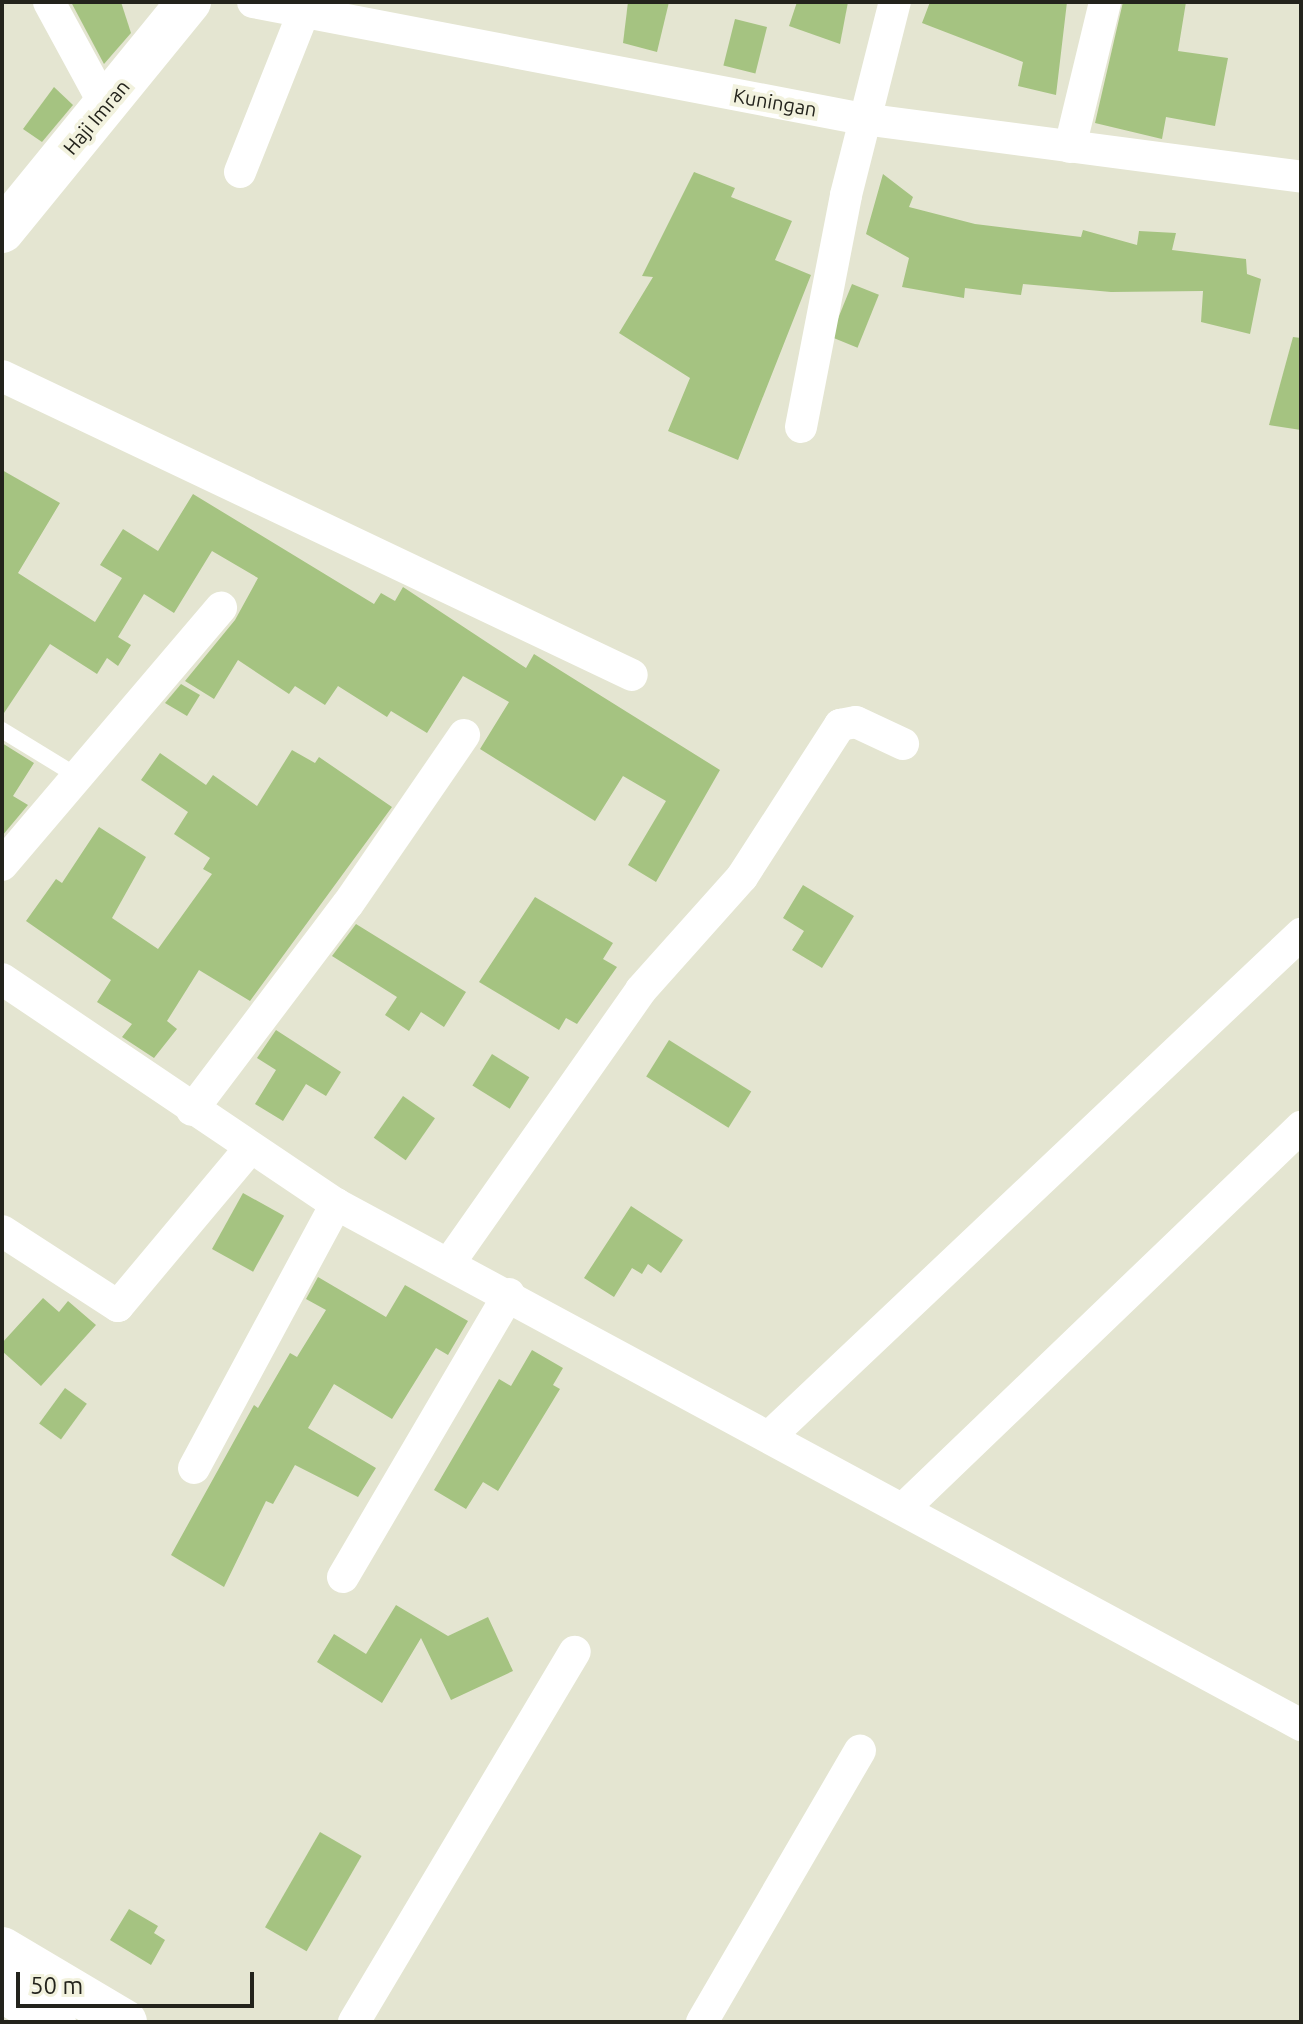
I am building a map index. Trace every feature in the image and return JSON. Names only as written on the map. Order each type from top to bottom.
[{"type":"street","points":[[49,2],[105,105]]},
{"type":"street","name":"Haji Imran","points":[[2,231],[189,2]]},
{"type":"street","name":"Kuningan","points":[[253,2],[863,119],[1301,177]]},
{"type":"street","points":[[801,427],[863,119],[895,2]]},
{"type":"street","points":[[1070,147],[1105,2]]},
{"type":"street","points":[[240,172],[303,14]]},
{"type":"street","points":[[2,376],[632,675]]},
{"type":"street","points":[[2,865],[221,608]]},
{"type":"street","points":[[450,1262],[641,990],[742,877],[840,725],[856,722],[903,744]]},
{"type":"street","points":[[192,1110],[348,904],[464,735]]},
{"type":"street","points":[[770,1436],[1301,934]]},
{"type":"street","points":[[2,979],[192,1110],[336,1204],[450,1262],[1301,1725]]},
{"type":"street","points":[[903,1509],[1301,1127]]},
{"type":"street","points":[[2,1231],[118,1306],[250,1148]]},
{"type":"street","points":[[194,1468],[336,1204]]},
{"type":"street","points":[[343,1577],[509,1294]]},
{"type":"street","points":[[354,2022],[575,1652]]},
{"type":"street","points":[[702,2022],[860,1751]]},
{"type":"street","points":[[2,1949],[125,2022]]},
{"type":"street","points":[[2,1990],[54,2022]]},
{"type":"lane","points":[[2,730],[77,776]]},
{"type":"building","points":[[71,2],[121,2],[131,33],[104,64]]},
{"type":"building","points":[[628,2],[669,2],[657,52],[623,43]]},
{"type":"building","points":[[797,2],[848,2],[840,44],[789,26]]},
{"type":"building","points":[[930,2],[1067,2],[1056,95],[1018,86],[1023,62],[922,23]]},
{"type":"building","points":[[1123,2],[1186,2],[1178,51],[1228,58],[1215,126],[1166,117],[1162,139],[1095,123]]},
{"type":"building","points":[[735,19],[767,27],[755,74],[723,66]]},
{"type":"building","points":[[54,87],[73,105],[42,142],[23,129]]},
{"type":"building","points":[[694,172],[735,188],[731,197],[792,221],[775,260],[811,275],[738,460],[668,431],[690,378],[619,333],[653,277],[642,276]]},
{"type":"building","points":[[883,174],[913,197],[909,207],[975,224],[1081,237],[1083,230],[1137,245],[1139,231],[1176,233],[1172,250],[1246,259],[1247,274],[1261,279],[1250,334],[1201,322],[1203,291],[1111,292],[1023,284],[1021,295],[965,288],[964,298],[902,287],[909,258],[866,234]]},
{"type":"building","points":[[852,284],[879,295],[858,348],[831,337]]},
{"type":"building","points":[[1293,337],[1301,338],[1301,430],[1269,425]]},
{"type":"building","points":[[2,470],[60,503],[18,573],[95,622],[122,578],[100,565],[123,529],[158,551],[193,494],[374,604],[381,593],[395,601],[403,587],[526,668],[534,654],[720,770],[656,882],[628,865],[666,801],[623,776],[595,821],[480,749],[509,702],[463,676],[427,733],[391,711],[387,717],[338,686],[325,705],[295,686],[289,694],[238,660],[214,699],[185,681],[235,620],[258,578],[212,551],[174,613],[144,594],[118,637],[131,645],[118,666],[107,658],[97,674],[50,644],[2,716]]},
{"type":"building","points":[[181,684],[200,695],[187,716],[165,703]]},
{"type":"building","points":[[2,743],[34,763],[13,796],[28,805],[2,836]]},
{"type":"building","points":[[292,750],[315,763],[319,757],[392,807],[250,1001],[199,970],[167,1021],[177,1029],[154,1058],[122,1037],[132,1024],[97,1002],[111,980],[26,921],[56,879],[62,883],[99,827],[146,857],[112,918],[158,949],[212,874],[203,869],[210,858],[174,834],[188,812],[141,780],[160,753],[206,785],[213,775],[257,806]]},
{"type":"building","points":[[803,885],[854,916],[822,968],[792,950],[804,931],[783,918]]},
{"type":"building","points":[[535,897],[613,943],[603,959],[617,967],[577,1024],[566,1018],[559,1030],[479,982]]},
{"type":"building","points":[[356,924],[466,992],[444,1027],[421,1012],[409,1031],[385,1015],[397,997],[332,956]]},
{"type":"building","points":[[276,1030],[341,1072],[326,1096],[306,1084],[283,1121],[255,1104],[276,1070],[257,1058]]},
{"type":"building","points":[[669,1040],[751,1091],[728,1128],[646,1076]]},
{"type":"building","points":[[492,1054],[529,1077],[510,1109],[472,1085]]},
{"type":"building","points":[[403,1096],[435,1118],[406,1160],[374,1138]]},
{"type":"building","points":[[243,1193],[284,1216],[253,1272],[212,1249]]},
{"type":"building","points":[[631,1206],[683,1240],[661,1273],[648,1264],[642,1274],[632,1268],[614,1297],[584,1278]]},
{"type":"building","points":[[318,1277],[386,1317],[405,1285],[468,1321],[448,1355],[436,1348],[392,1419],[334,1384],[308,1428],[376,1468],[358,1497],[295,1465],[273,1504],[266,1501],[224,1587],[171,1555],[254,1405],[258,1408],[290,1353],[297,1357],[326,1310],[306,1299]]},
{"type":"building","points":[[43,1298],[59,1312],[68,1301],[96,1325],[41,1386],[2,1351],[2,1343]]},
{"type":"building","points":[[532,1350],[563,1368],[553,1385],[560,1389],[498,1491],[483,1482],[466,1509],[434,1490],[499,1379],[511,1386]]},
{"type":"building","points":[[65,1388],[87,1404],[61,1439],[39,1424]]},
{"type":"building","points":[[396,1605],[448,1636],[488,1617],[513,1671],[451,1700],[421,1638],[382,1703],[317,1662],[334,1634],[366,1654]]},
{"type":"building","points":[[320,1832],[362,1856],[307,1951],[265,1927]]},
{"type":"building","points":[[129,1909],[158,1926],[154,1933],[165,1940],[151,1965],[110,1940]]}]
